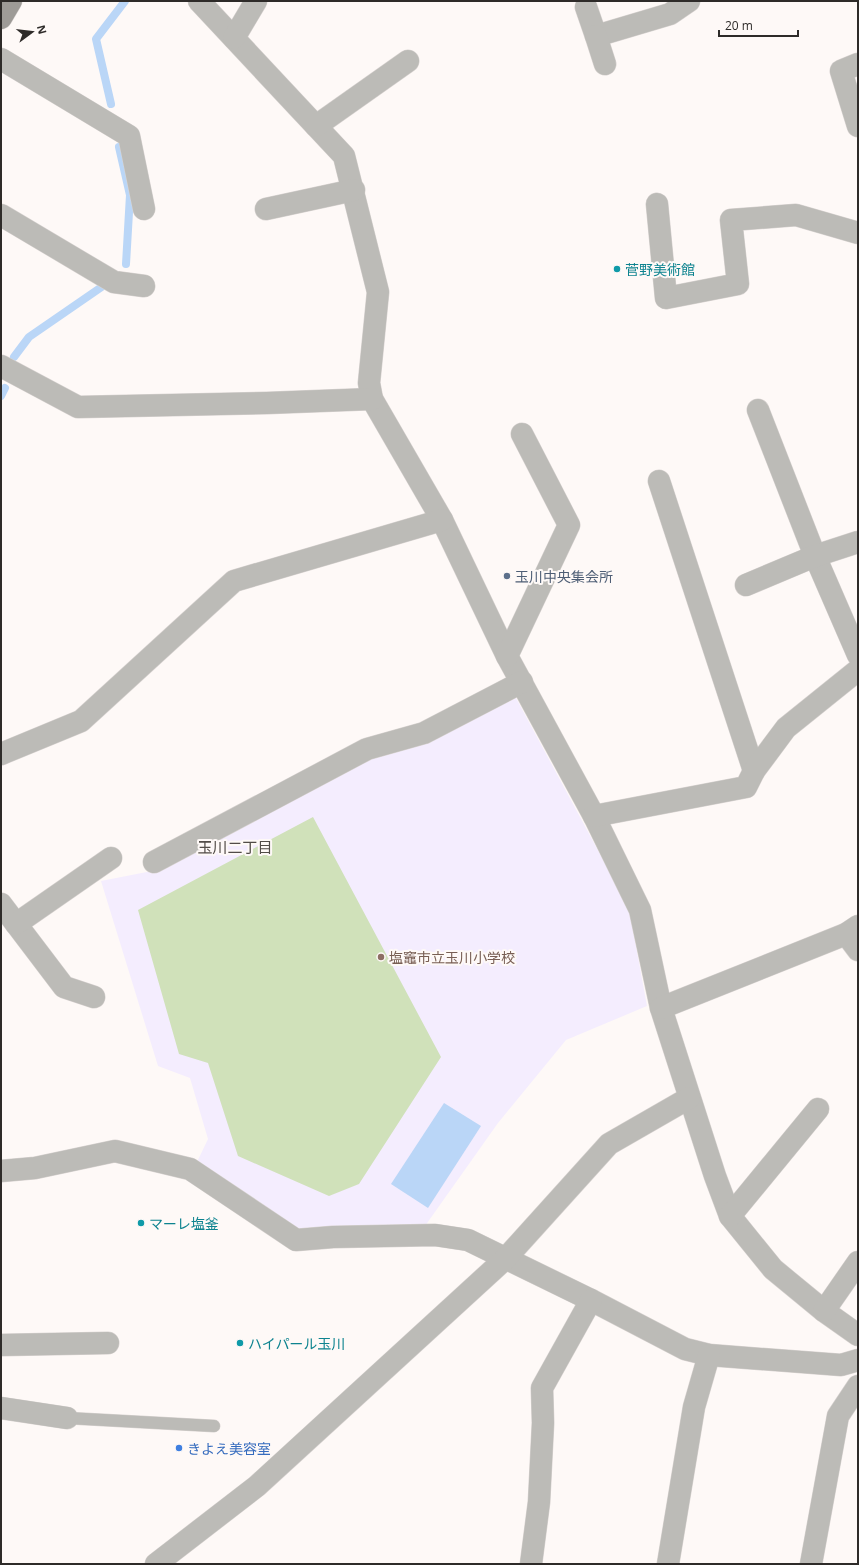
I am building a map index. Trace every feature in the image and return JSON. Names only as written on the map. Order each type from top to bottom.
[{"type":"street","points":[[1,18],[11,1]]},
{"type":"street","points":[[198,1],[344,156],[354,190],[378,292],[369,383],[372,399],[442,520],[507,656],[594,816],[640,910],[661,1008],[730,1216],[773,1269],[824,1311],[858,1335]]},
{"type":"street","points":[[234,38],[256,1]]},
{"type":"street","points":[[596,36],[670,14],[689,1]]},
{"type":"street","points":[[586,7],[605,64]]},
{"type":"street","points":[[1,59],[129,136],[144,209]]},
{"type":"street","points":[[316,126],[408,61]]},
{"type":"street","points":[[858,64],[841,71],[858,126]]},
{"type":"street","points":[[266,209],[354,190]]},
{"type":"street","points":[[657,204],[666,298],[738,284],[731,220],[796,215],[858,233]]},
{"type":"street","points":[[1,215],[114,282],[144,286]]},
{"type":"street","points":[[1,366],[78,407],[372,399]]},
{"type":"street","points":[[758,410],[815,556],[858,655]]},
{"type":"street","points":[[507,656],[569,525],[522,434]]},
{"type":"street","points":[[660,481],[754,771]]},
{"type":"street","points":[[1,754],[81,721],[234,581],[442,520]]},
{"type":"street","points":[[746,585],[815,556],[858,542]]},
{"type":"street","points":[[594,816],[746,787],[754,771],[786,728],[858,670]]},
{"type":"street","points":[[154,862],[367,749],[424,734],[522,682]]},
{"type":"street","points":[[16,924],[111,858]]},
{"type":"street","points":[[1,904],[64,987],[94,997]]},
{"type":"street","points":[[661,1008],[854,937]]},
{"type":"street","points":[[156,1564],[257,1486],[506,1258],[609,1144],[690,1098]]},
{"type":"street","points":[[730,1216],[818,1109]]},
{"type":"street","points":[[1,1171],[35,1168],[115,1151],[190,1169],[296,1240],[333,1237],[435,1234],[468,1240],[591,1300],[685,1349],[709,1355],[841,1365],[858,1360]]},
{"type":"street","points":[[824,1311],[858,1262]]},
{"type":"street","points":[[531,1564],[539,1502],[543,1423],[542,1388],[591,1300]]},
{"type":"street","points":[[1,1345],[108,1343]]},
{"type":"street","points":[[668,1564],[694,1407],[709,1355]]},
{"type":"street","points":[[811,1564],[838,1416],[858,1386]]},
{"type":"street","points":[[1,1408],[67,1418]]},
{"type":"lane","points":[[67,1418],[214,1426]]},
{"type":"shaded area","name":"塩竈市立玉川小学校","points":[[516,698],[629,908],[647,1006],[566,1040],[498,1123],[425,1226],[302,1231],[197,1162],[208,1139],[190,1078],[158,1066],[101,881],[162,869],[370,759],[420,745]]},
{"type":"green space","points":[[313,817],[441,1057],[359,1184],[329,1196],[238,1156],[208,1063],[179,1054],[138,910]]},
{"type":"water","points":[[444,1103],[481,1126],[428,1208],[391,1184]]},
{"type":"waterway","points":[[111,104],[96,39],[125,1]]},
{"type":"waterway","points":[[119,147],[130,195],[126,264]]},
{"type":"waterway","points":[[14,357],[29,337],[103,286]]},
{"type":"waterway","points":[[1,396],[5,388]]},
{"type":"place","name":"菅野美術館","points":[[617,269]]},
{"type":"place","name":"玉川中央集会所","points":[[507,576]]},
{"type":"place","name":"塩竈市立玉川小学校","points":[[381,957]]},
{"type":"place","name":"マーレ塩釜","points":[[141,1223]]},
{"type":"place","name":"ハイパール玉川","points":[[240,1343]]},
{"type":"place","name":"きよえ美容室","points":[[179,1448]]},
{"type":"district","name":"玉川二丁目","points":[[235,847]]}]
